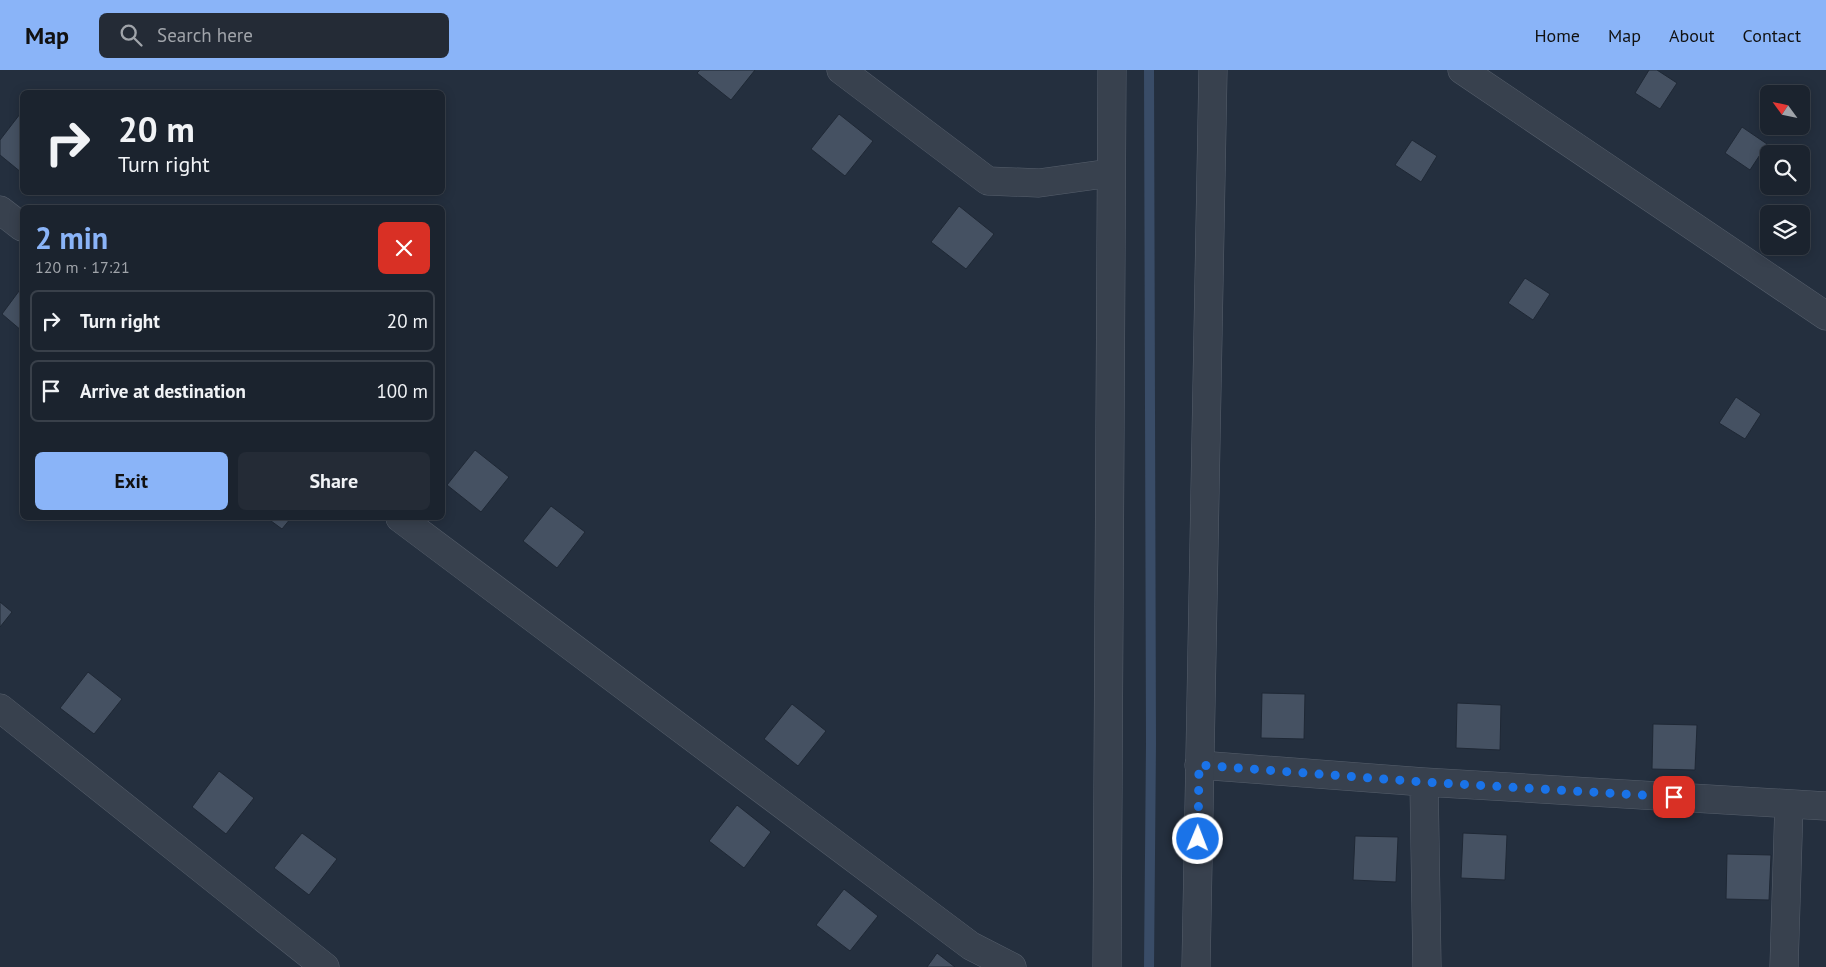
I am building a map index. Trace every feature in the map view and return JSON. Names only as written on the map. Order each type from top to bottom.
[{"type":"street","points":[[841,70],[988,180],[1039,183],[1111,173]]},
{"type":"street","points":[[1107,967],[1112,70]]},
{"type":"street","points":[[1196,967],[1213,70]]},
{"type":"street","points":[[1462,70],[1826,316]]},
{"type":"street","points":[[0,210],[20,225]]},
{"type":"street","points":[[403,520],[971,946],[1012,967]]},
{"type":"street","points":[[0,708],[324,967]]},
{"type":"street","points":[[1199,765],[1424,782],[1826,806]]},
{"type":"street","points":[[1424,782],[1427,967]]},
{"type":"street","points":[[1784,967],[1789,804]]},
{"type":"building","points":[[700,70],[755,70],[731,100],[697,73]]},
{"type":"building","points":[[1649,70],[1657,70],[1677,83],[1660,109],[1635,93]]},
{"type":"building","points":[[20,114],[20,171],[0,155],[0,140]]},
{"type":"building","points":[[839,114],[873,141],[845,176],[811,149]]},
{"type":"building","points":[[1742,127],[1767,144],[1760,145],[1760,155],[1750,170],[1725,153]]},
{"type":"building","points":[[1412,140],[1437,156],[1421,182],[1395,165]]},
{"type":"building","points":[[959,206],[994,234],[966,269],[931,242]]},
{"type":"building","points":[[1525,278],[1550,294],[1533,320],[1508,303]]},
{"type":"building","points":[[20,290],[20,329],[2,314]]},
{"type":"building","points":[[1736,397],[1761,414],[1745,439],[1719,423]]},
{"type":"building","points":[[475,450],[509,477],[481,512],[447,485]]},
{"type":"building","points":[[551,506],[585,532],[557,568],[523,541]]},
{"type":"building","points":[[270,520],[289,520],[282,529]]},
{"type":"building","points":[[0,602],[12,612],[0,627]]},
{"type":"building","points":[[88,672],[122,699],[94,734],[60,708]]},
{"type":"building","points":[[1262,693],[1305,694],[1304,739],[1261,738]]},
{"type":"building","points":[[1457,703],[1501,705],[1500,750],[1456,748]]},
{"type":"building","points":[[792,704],[826,731],[798,766],[764,739]]},
{"type":"building","points":[[1653,724],[1697,725],[1695,770],[1652,769]]},
{"type":"building","points":[[219,771],[254,798],[226,834],[192,807]]},
{"type":"building","points":[[737,805],[771,832],[744,868],[709,841]]},
{"type":"building","points":[[302,833],[337,859],[309,895],[274,868]]},
{"type":"building","points":[[1463,833],[1507,835],[1505,880],[1461,878]]},
{"type":"building","points":[[1355,836],[1398,837],[1396,882],[1353,880]]},
{"type":"building","points":[[1727,854],[1771,855],[1769,900],[1726,899]]},
{"type":"building","points":[[844,889],[878,916],[850,951],[816,925]]},
{"type":"building","points":[[937,953],[955,967],[927,967]]},
{"type":"waterway","points":[[1149,70],[1151,743],[1149,967]]},
{"type":"route","points":[[1198,839],[1199,765],[1424,782],[1674,797]]}]
